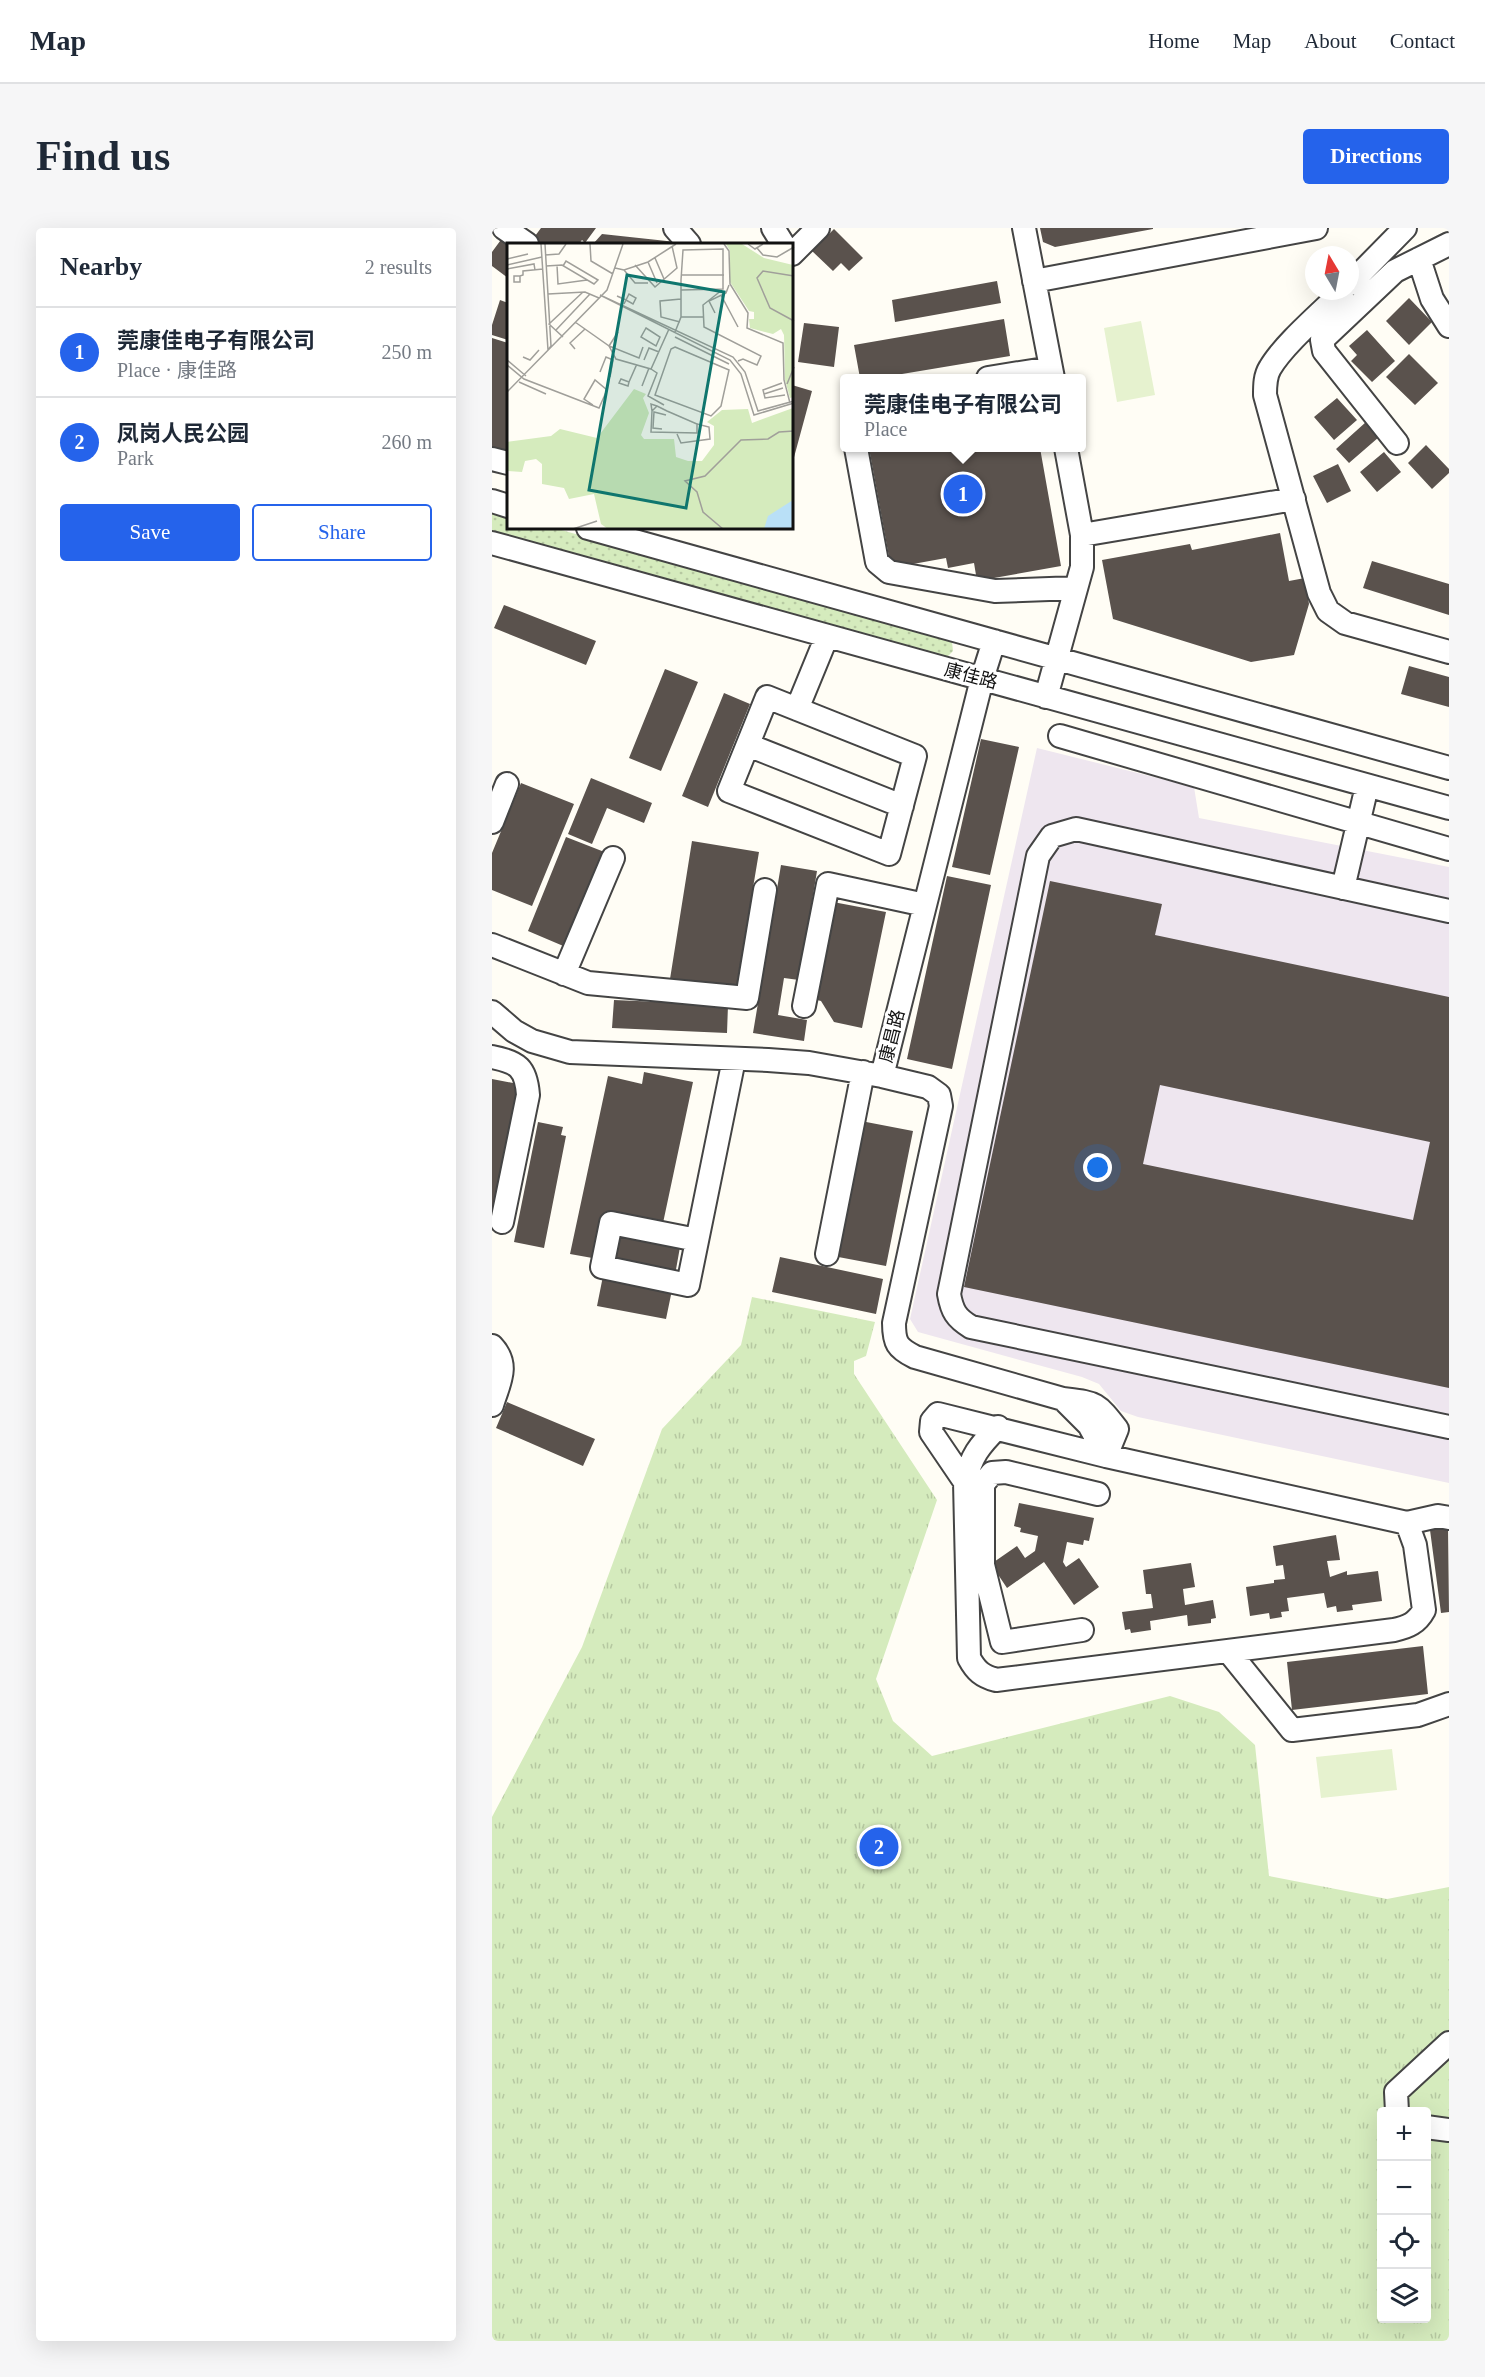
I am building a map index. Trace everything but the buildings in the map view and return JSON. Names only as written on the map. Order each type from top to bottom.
[{"type":"street","points":[[504,228],[526,243]]},
{"type":"street","points":[[675,228],[688,243]]},
{"type":"street","points":[[773,228],[782,243]]},
{"type":"street","points":[[794,252],[818,228]]},
{"type":"street","points":[[1024,228],[1052,373]]},
{"type":"street","points":[[1034,281],[1316,228]]},
{"type":"street","points":[[1359,275],[1405,228]]},
{"type":"street","points":[[1397,443],[1324,351],[1322,340],[1395,271],[1449,244]]},
{"type":"street","points":[[1419,260],[1432,299],[1449,326]]},
{"type":"street","points":[[1334,300],[1278,357],[1269,369],[1265,382],[1265,395],[1319,593],[1328,611],[1345,624],[1449,652]]},
{"type":"street","points":[[857,452],[877,562],[889,572],[995,591],[1076,588]]},
{"type":"street","points":[[1046,697],[1082,567],[1082,535],[1067,452]]},
{"type":"street","points":[[492,459],[507,463]]},
{"type":"street","points":[[1082,535],[1294,499]]},
{"type":"street","points":[[492,501],[507,506]]},
{"type":"street","points":[[595,530],[1449,768]]},
{"type":"street","name":"康佳路","points":[[492,543],[1449,808]]},
{"type":"street","points":[[797,709],[827,636]]},
{"type":"street","name":"康昌路","points":[[495,1015],[514,1031],[532,1041],[570,1052],[809,1063],[872,1074],[925,905],[982,679],[994,641]]},
{"type":"street","points":[[767,697],[797,709],[915,756],[889,854],[729,791],[767,697]]},
{"type":"street","points":[[1060,736],[1449,849]]},
{"type":"street","points":[[748,745],[902,806]]},
{"type":"street","points":[[492,822],[507,784]]},
{"type":"street","points":[[1343,888],[1368,786]]},
{"type":"street","points":[[1449,910],[1076,829],[1052,836],[1038,855],[949,1294],[951,1308],[959,1320],[971,1327],[1449,1427]]},
{"type":"street","points":[[564,974],[613,858]]},
{"type":"street","points":[[804,1006],[828,884],[925,905]]},
{"type":"street","points":[[492,945],[588,983],[747,998],[765,890]]},
{"type":"street","points":[[492,1048],[495,1015]]},
{"type":"street","points":[[492,1057],[519,1066],[526,1079],[528,1095],[502,1222]]},
{"type":"street","points":[[697,1240],[734,1059]]},
{"type":"street","points":[[827,1254],[872,1074],[928,1087],[939,1095],[941,1106],[894,1323],[894,1339],[902,1350],[915,1357],[1063,1399],[1094,1403],[1117,1429],[1106,1456]]},
{"type":"street","points":[[492,1346],[500,1355],[503,1368],[492,1405]]},
{"type":"street","points":[[965,1482],[931,1432],[932,1420],[938,1414],[998,1427],[1106,1456],[1407,1523],[1438,1516],[1449,1518]]},
{"type":"street","points":[[998,1427],[981,1444],[970,1461],[965,1482],[969,1658],[975,1669],[983,1676],[996,1680],[1394,1630],[1412,1624],[1420,1618],[1424,1610],[1424,1601],[1415,1545],[1407,1523]]},
{"type":"street","points":[[1082,1630],[1002,1642],[983,1565],[983,1484],[992,1473],[1006,1472],[1098,1494]]},
{"type":"street","points":[[967,1619],[996,1614]]},
{"type":"street","points":[[1229,1652],[1292,1730],[1418,1715],[1449,1704]]},
{"type":"street","points":[[1396,2107],[1396,2092],[1449,2043]]},
{"type":"street","points":[[1431,2128],[1449,2130]]},
{"type":"shaded area","points":[[1037,748],[1194,787],[1199,818],[1449,867],[1449,1483],[1138,1417],[1121,1411],[1099,1384],[1082,1377],[918,1332],[910,1319]]},
{"type":"green space","points":[[1141,321],[1155,395],[1117,402],[1104,328]]},
{"type":"green space","points":[[492,511],[507,515],[507,530],[561,530],[946,637],[952,642],[953,651],[948,656],[940,657],[492,532]]},
{"type":"green space","points":[[752,1297],[875,1322],[866,1356],[854,1361],[854,1374],[937,1500],[876,1679],[893,1721],[932,1756],[1170,1696],[1219,1712],[1255,1745],[1269,1876],[1387,1899],[1449,1887],[1449,2341],[492,2341],[492,1817],[582,1647],[662,1429],[741,1345]]},
{"type":"green space","points":[[1392,1749],[1397,1790],[1321,1798],[1316,1757]]},
{"type":"place","name":"莞康佳电子有限公司","points":[[963,494]]},
{"type":"place","name":"凤岗人民公园","points":[[879,1847]]}]
